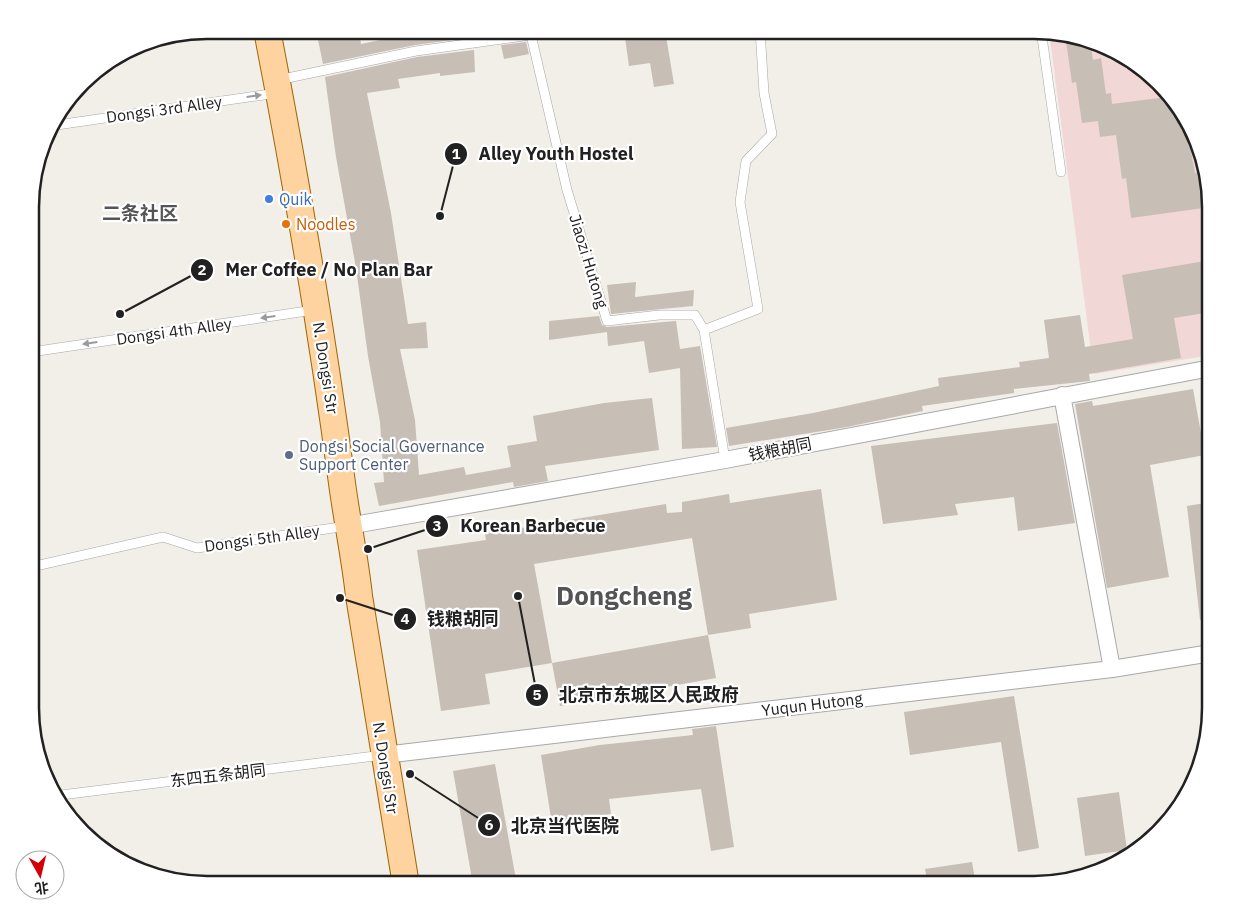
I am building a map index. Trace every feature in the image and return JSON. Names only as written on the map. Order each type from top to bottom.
[{"type":"main road","name":"N. Dongsi Str","points":[[269,39],[326,366],[348,526],[355,558],[359,596],[404,876]]},
{"type":"street","name":"钱粮胡同","points":[[348,526],[725,460],[1202,370]]},
{"type":"street","points":[[1062,395],[1112,669]]},
{"type":"street","name":"Yuqun Hutong","points":[[384,755],[1112,669],[1202,654]]},
{"type":"lane","name":"Dongsi 3rd Alley","points":[[60,124],[277,86],[416,52],[492,39]]},
{"type":"lane","name":"Jiaozi Hutong","points":[[535,39],[567,190],[607,322],[659,315],[695,315],[704,330]]},
{"type":"lane","points":[[725,460],[704,330],[758,309],[740,202],[746,160],[772,134],[764,93],[761,39]]},
{"type":"lane","points":[[1042,39],[1061,172]]},
{"type":"lane","name":"Dongsi 4th Alley","points":[[39,351],[316,310]]},
{"type":"lane","name":"Dongsi 5th Alley","points":[[39,565],[163,537],[197,548],[348,526]]},
{"type":"lane","name":"东四五条胡同","points":[[63,795],[384,755]]},
{"type":"shaded area","points":[[1050,40],[1089,48],[1109,56],[1137,73],[1153,88],[1168,104],[1185,132],[1197,163],[1202,195],[1202,356],[1094,374]]},
{"type":"building","points":[[318,39],[360,39],[361,44],[385,39],[460,39],[415,45],[323,64]]},
{"type":"building","points":[[625,39],[666,39],[674,84],[654,87],[650,63],[629,66]]},
{"type":"building","points":[[526,42],[529,54],[504,59],[501,45]]},
{"type":"building","points":[[1066,42],[1091,49],[1093,60],[1101,58],[1106,94],[1111,93],[1112,104],[1162,98],[1174,113],[1190,143],[1195,173],[1199,172],[1202,208],[1131,218],[1126,178],[1122,179],[1116,135],[1100,137],[1098,121],[1082,123],[1076,82],[1072,83]]},
{"type":"building","points":[[474,50],[475,72],[440,76],[440,73],[398,79],[400,88],[367,93],[391,213],[408,324],[426,322],[428,348],[400,349],[415,420],[419,475],[464,467],[466,475],[511,467],[507,446],[537,441],[533,416],[604,403],[652,398],[659,450],[545,466],[548,481],[514,487],[513,482],[379,506],[374,483],[384,482],[380,422],[368,356],[356,268],[336,157],[325,77],[417,57]]},
{"type":"building","points":[[1202,262],[1202,313],[1174,318],[1181,358],[1089,374],[1090,381],[1014,389],[1014,393],[922,406],[923,411],[847,427],[729,446],[726,428],[813,413],[939,386],[938,378],[1020,367],[1019,362],[1049,358],[1044,320],[1080,315],[1085,347],[1133,339],[1122,275]]},
{"type":"building","points":[[636,282],[635,297],[694,290],[693,306],[611,314],[607,285]]},
{"type":"building","points":[[599,316],[602,325],[607,327],[676,321],[680,349],[700,346],[717,447],[682,449],[680,368],[649,373],[644,341],[608,346],[607,332],[549,340],[549,321]]},
{"type":"building","points":[[1193,389],[1202,438],[1202,456],[1150,465],[1169,577],[1107,588],[1075,404],[1092,401],[1093,406]]},
{"type":"building","points":[[1057,423],[1075,523],[1018,531],[1014,497],[955,504],[958,515],[883,524],[871,446]]},
{"type":"building","points":[[821,489],[837,600],[749,614],[751,628],[708,635],[692,538],[534,564],[552,663],[485,674],[490,704],[441,711],[417,550],[486,540],[485,534],[666,504],[667,513],[682,512],[682,502],[729,494],[730,503]]},
{"type":"building","points":[[1202,504],[1202,620],[1200,620],[1187,506]]},
{"type":"building","points":[[708,635],[716,678],[560,706],[552,663]]},
{"type":"building","points":[[1014,696],[1039,848],[1018,852],[1001,742],[910,755],[904,712]]},
{"type":"building","points":[[716,726],[734,847],[711,851],[701,789],[609,799],[611,814],[552,824],[541,755],[600,745],[693,735],[692,729]]},
{"type":"building","points":[[495,764],[515,876],[471,876],[453,771]]},
{"type":"building","points":[[1119,792],[1127,849],[1085,856],[1077,798]]},
{"type":"building","points":[[972,862],[974,876],[926,876],[925,869]]},
{"type":"place","name":"Quik","points":[[269,199]]},
{"type":"place","name":"Alley Youth Hostel","points":[[440,216]]},
{"type":"place","name":"Noodles","points":[[286,224]]},
{"type":"place","name":"Mer Coffee / No Plan Bar","points":[[120,314]]},
{"type":"place","name":"Dongsi Social Governance Support Center","points":[[289,455]]},
{"type":"place","name":"Korean Barbecue","points":[[368,549]]},
{"type":"place","name":"北京市东城区人民政府","points":[[518,596]]},
{"type":"place","name":"钱粮胡同","points":[[340,598]]},
{"type":"place","name":"北京当代医院","points":[[410,774]]},
{"type":"district","name":"二条社区","points":[[140,213]]},
{"type":"district","name":"Dongcheng","points":[[624,595]]}]
